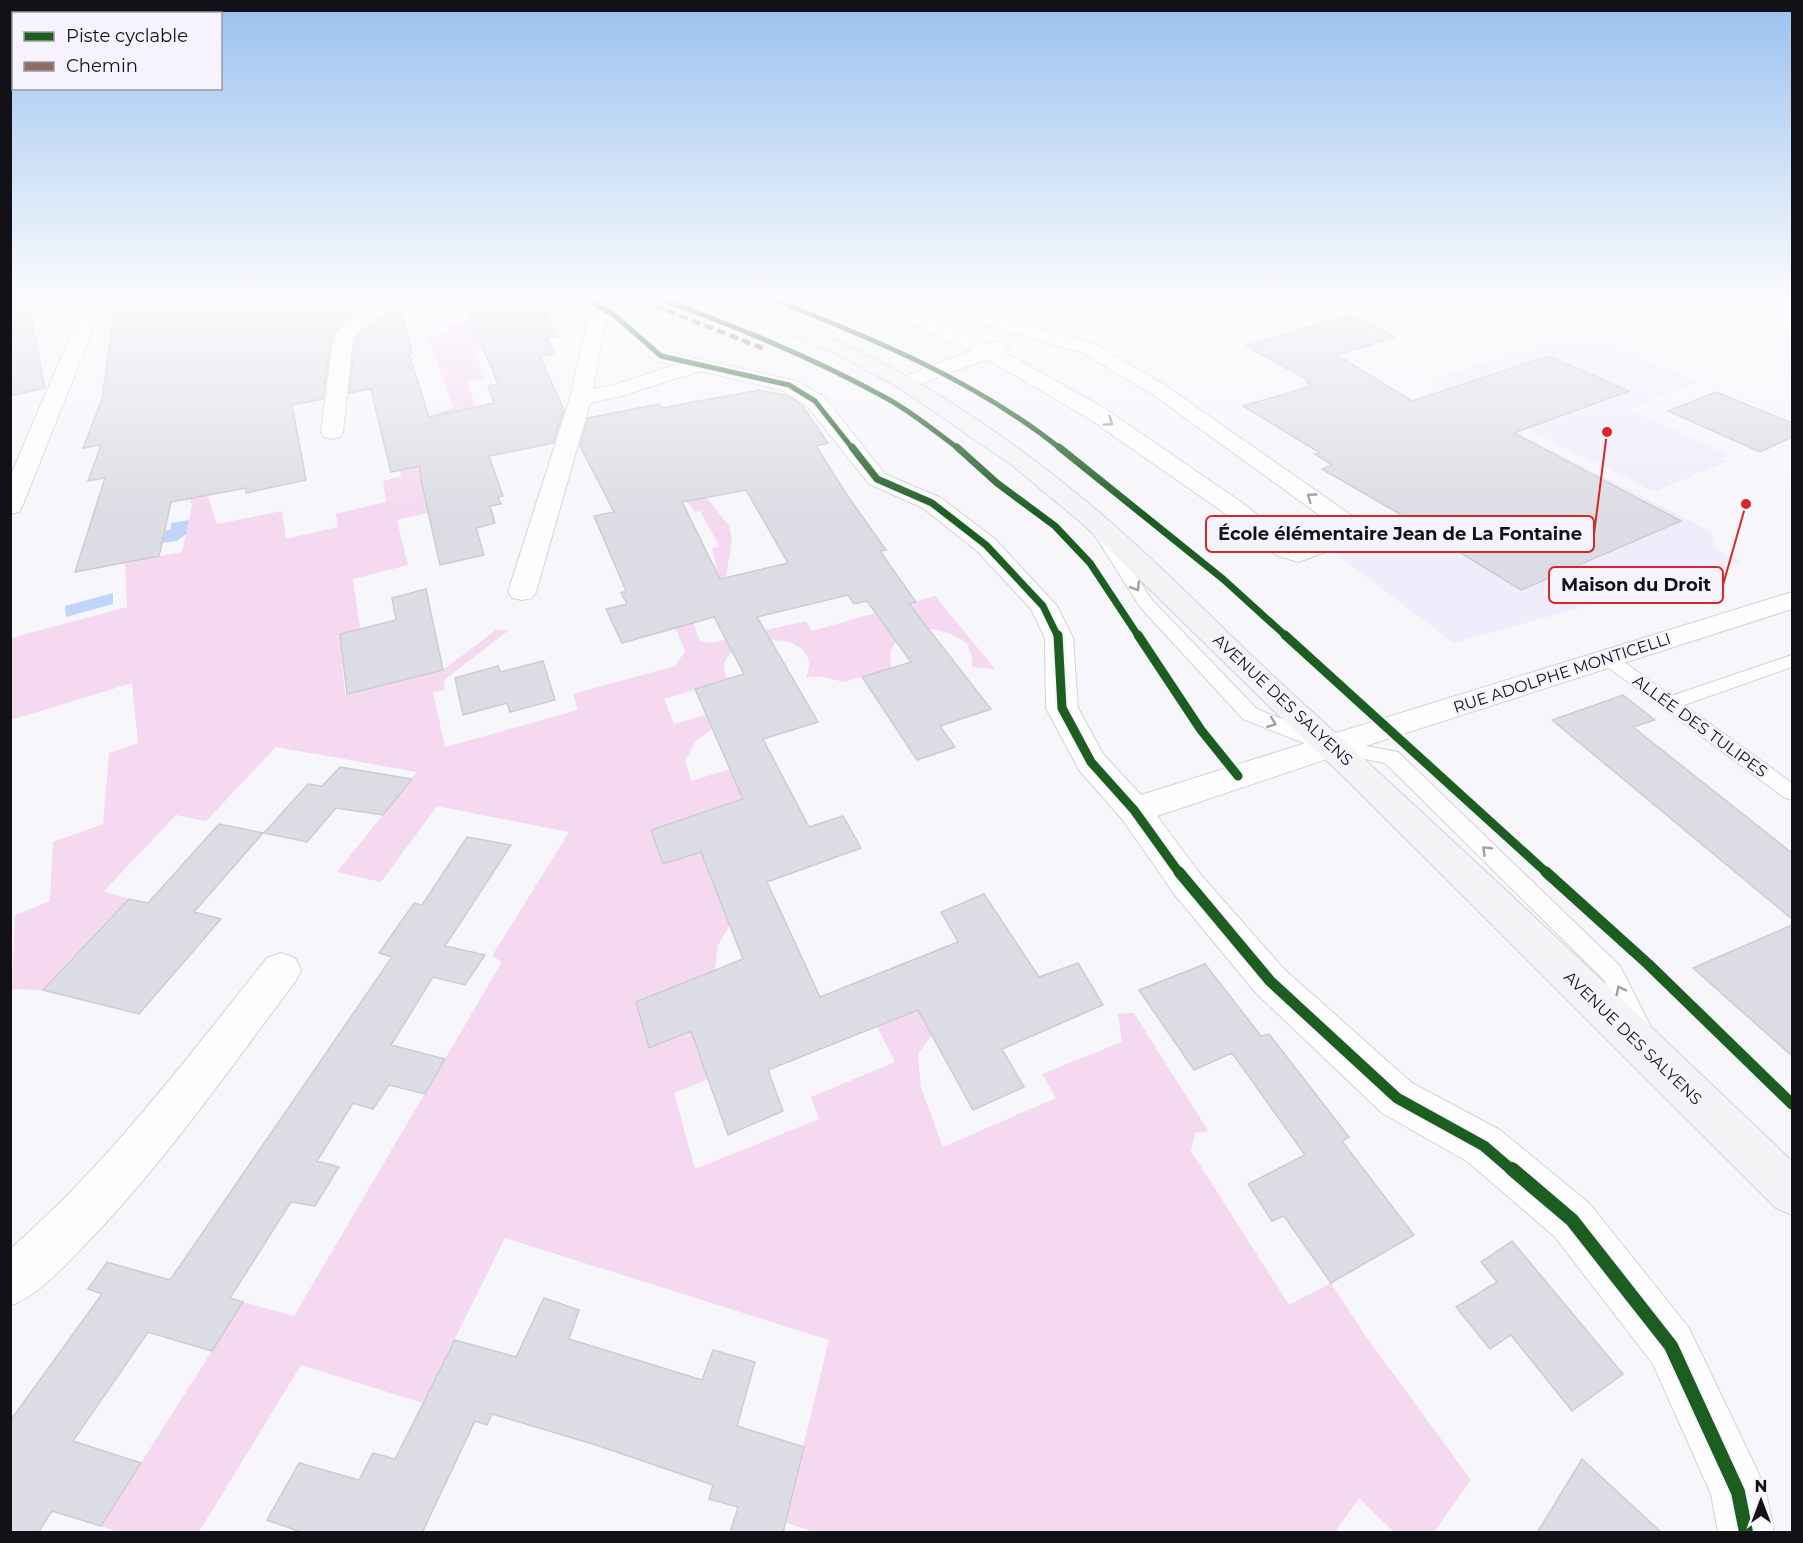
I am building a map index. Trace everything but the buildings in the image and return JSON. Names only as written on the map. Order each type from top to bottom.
[{"type":"main road","name":"AVENUE DES SALYENS","points":[[881,370],[905,383],[1021,461],[1093,520],[1359,771],[1792,1192]]},
{"type":"street","points":[[10,507],[67,370]]},
{"type":"street","points":[[332,432],[339,370]]},
{"type":"street","points":[[522,592],[581,398],[587,370]]},
{"type":"street","points":[[581,398],[614,392],[682,370]]},
{"type":"street","points":[[721,370],[789,385],[815,401],[877,479],[932,503],[994,554],[1043,606],[1059,638],[1062,708],[1091,762],[1134,810],[1188,885],[1270,981],[1397,1098],[1484,1146],[1572,1220],[1671,1346],[1738,1492],[1746,1533]]},
{"type":"street","points":[[905,383],[939,370]]},
{"type":"street","points":[[1021,370],[1096,413],[1232,507],[1286,549],[1298,554],[1359,532],[1159,390],[1125,370]]},
{"type":"street","name":"RUE ADOLPHE MONTICELLI","points":[[1134,810],[1792,600]]},
{"type":"street","points":[[10,1282],[34,1262],[109,1185],[281,970]]},
{"type":"lane","name":"ALLÉE DES TULIPES","points":[[1607,658],[1792,793]]},
{"type":"lane","points":[[1669,703],[1792,662]]},
{"type":"shaded area","points":[[195,370],[243,370],[205,488],[217,524],[282,511],[286,539],[338,527],[336,514],[386,502],[383,481],[401,476],[397,457],[444,441],[434,413],[453,408],[440,370],[483,370],[486,378],[467,382],[479,416],[423,470],[421,477],[431,512],[397,520],[408,565],[353,579],[360,629],[340,634],[345,695],[443,670],[496,630],[509,630],[444,680],[445,690],[433,692],[445,747],[578,710],[573,694],[675,666],[685,651],[666,606],[713,580],[716,564],[712,548],[719,546],[700,511],[694,512],[669,469],[686,472],[729,526],[732,540],[725,582],[690,613],[700,641],[710,643],[806,621],[812,631],[935,596],[995,669],[972,667],[972,657],[967,643],[950,634],[931,629],[913,631],[899,638],[891,651],[892,668],[844,682],[824,677],[806,677],[809,662],[803,650],[791,643],[775,640],[758,641],[742,646],[730,654],[724,666],[727,680],[664,699],[674,724],[705,715],[712,729],[695,742],[685,761],[691,781],[731,769],[745,799],[651,830],[663,864],[701,852],[730,925],[718,945],[715,970],[636,1002],[649,1048],[691,1031],[708,1079],[674,1093],[695,1169],[819,1119],[811,1097],[895,1062],[877,1027],[920,1010],[932,1035],[918,1054],[921,1088],[943,1147],[1056,1098],[1042,1074],[1122,1042],[1118,1014],[1134,1013],[1208,1131],[1195,1133],[1191,1151],[1289,1305],[1331,1283],[1367,1338],[1471,1480],[1434,1532],[1394,1532],[1359,1498],[1335,1532],[813,1532],[785,1522],[829,1340],[505,1238],[423,1403],[301,1365],[199,1532],[118,1532],[101,1526],[243,1302],[294,1316],[502,962],[492,956],[569,832],[437,806],[381,882],[337,872],[417,772],[276,747],[206,821],[176,815],[104,891],[129,899],[43,990],[12,989],[15,915],[50,901],[53,842],[103,824],[109,753],[138,743],[132,683],[11,720],[11,638],[127,607],[125,563],[182,552],[192,506],[182,465]]},
{"type":"shaded area","points":[[1461,370],[1670,370],[1698,382],[1629,409],[1730,455],[1721,459],[1725,462],[1654,492],[1430,380]]},
{"type":"shaded area","points":[[1463,405],[1710,531],[1716,549],[1743,562],[1454,643],[1336,554],[1516,484]]},
{"type":"water","points":[[189,520],[186,534],[177,541],[154,544],[158,533],[171,529],[171,523]]},
{"type":"water","points":[[113,593],[113,604],[66,617],[65,606]]},
{"type":"cycle path","points":[[723,370],[789,385],[815,401],[877,479],[932,503],[986,545],[1043,606],[1059,638],[1062,708],[1091,762],[1134,810],[1188,885],[1270,981],[1397,1098],[1484,1146],[1572,1220],[1671,1346],[1738,1492],[1746,1532]]},
{"type":"cycle path","points":[[831,370],[889,400],[963,451],[997,483],[1055,526],[1090,563],[1201,730],[1238,776]]},
{"type":"cycle path","points":[[936,370],[1030,424],[1223,579],[1648,964],[1792,1104]]},
{"type":"place","name":"École élémentaire Jean de La Fontaine","points":[[1607,432]]},
{"type":"place","name":"Maison du Droit","points":[[1746,504]]}]
